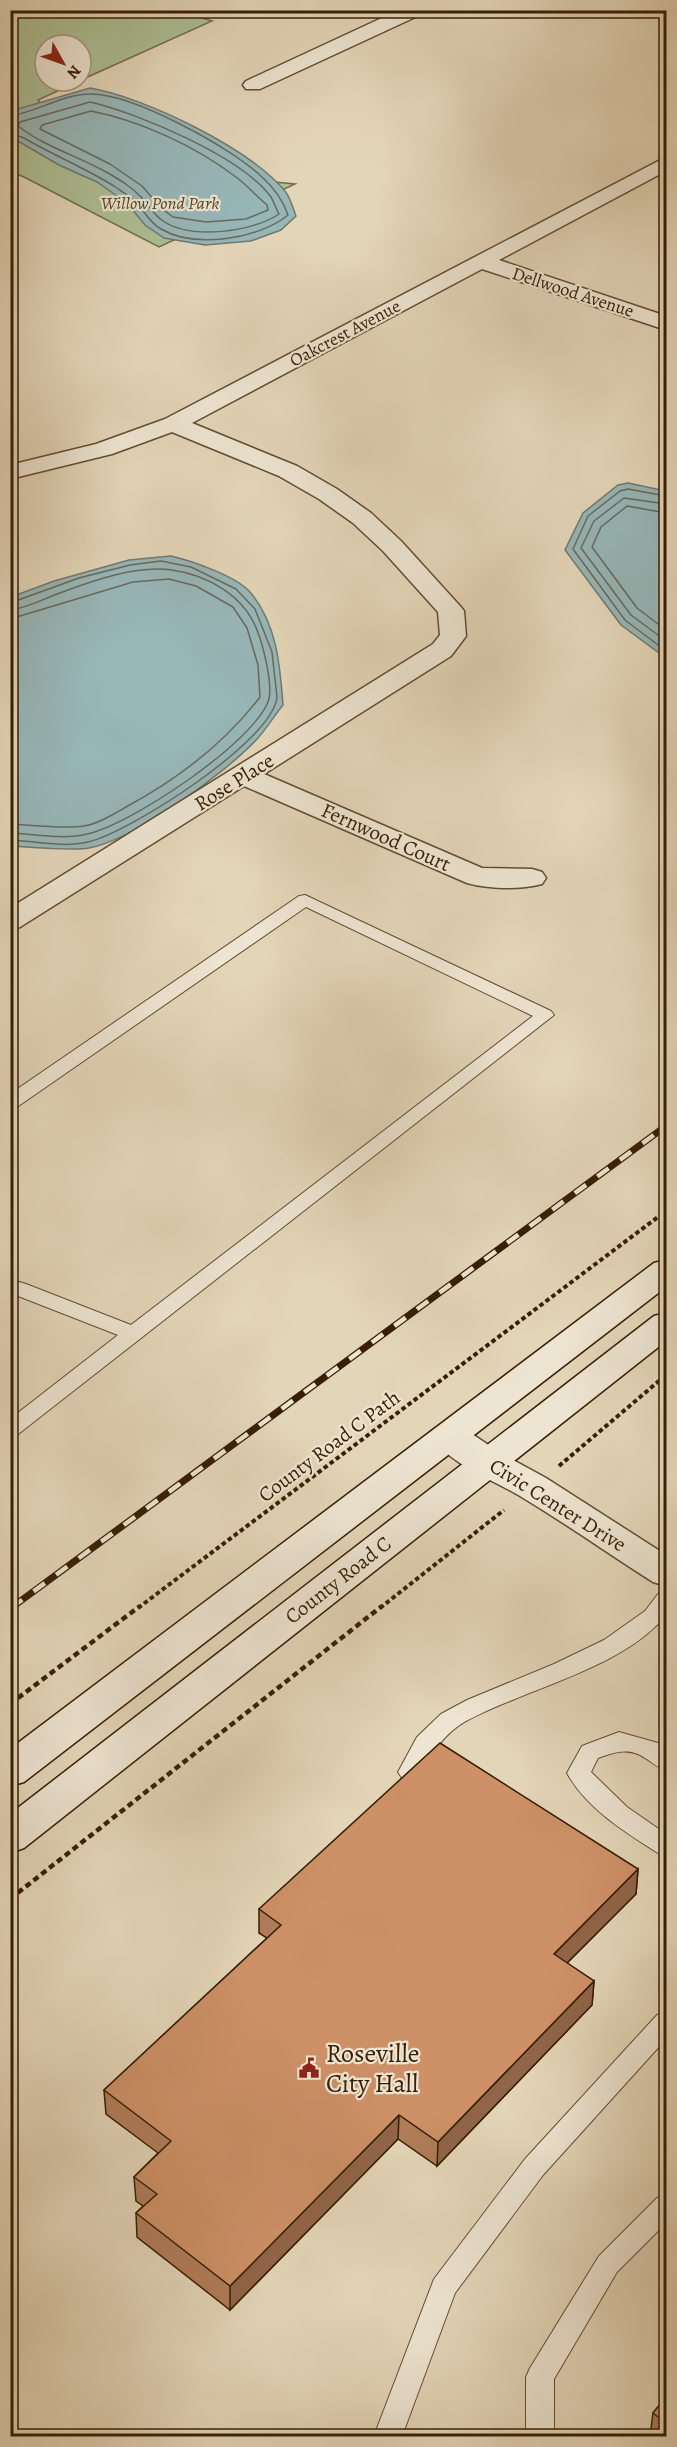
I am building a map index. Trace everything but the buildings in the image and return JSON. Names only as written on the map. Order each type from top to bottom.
[{"type":"street","points":[[253,85],[415,10]]},
{"type":"street","name":"Oakcrest Avenue","points":[[10,472],[104,449],[173,424],[666,163]]},
{"type":"street","name":"Dellwood Avenue","points":[[480,261],[666,323]]},
{"type":"street","name":"Rose Place","points":[[10,921],[442,650],[453,636],[451,611],[392,546],[362,518],[328,494],[288,471],[173,424]]},
{"type":"street","name":"Fernwood Court","points":[[244,776],[477,877],[532,878]]},
{"type":"street","points":[[10,1771],[666,1271]]},
{"type":"street","name":"County Road C","points":[[10,1837],[666,1324]]},
{"type":"street","name":"Civic Center Drive","points":[[450,1437],[489,1463],[533,1487],[666,1573]]},
{"type":"lane","points":[[10,1102],[305,900],[545,1015],[10,1430]]},
{"type":"lane","points":[[10,1292],[19,1289],[134,1334]]},
{"type":"lane","points":[[410,1772],[428,1739],[461,1711],[606,1649],[636,1631],[659,1612],[666,1600]]},
{"type":"lane","points":[[666,1761],[650,1749],[619,1741],[590,1752],[579,1773],[594,1794],[627,1822],[666,1846]]},
{"type":"lane","points":[[388,2436],[444,2287],[534,2168],[666,2022]]},
{"type":"lane","points":[[540,2436],[540,2377],[608,2264],[666,2206]]},
{"type":"path","name":"County Road C Path","points":[[10,1704],[666,1211]]},
{"type":"path","points":[[10,1899],[533,1487],[666,1375]]},
{"type":"green space","name":"Willow Pond Park","points":[[176,10],[212,21],[93,75],[93,33],[33,33],[33,93],[53,93],[38,100],[54,122],[200,175],[295,184],[159,247],[11,172],[11,11]]},
{"type":"water","points":[[93,89],[138,102],[194,127],[247,158],[285,191],[296,216],[281,230],[251,241],[205,245],[164,238],[145,225],[128,204],[97,182],[59,165],[11,137],[11,111],[73,93],[93,93]]},
{"type":"water","points":[[628,483],[666,491],[666,658],[621,625],[565,550],[583,513],[618,485]]},
{"type":"water","points":[[171,556],[202,565],[235,580],[250,592],[259,604],[272,631],[283,705],[258,738],[225,768],[179,803],[130,832],[108,842],[82,849],[11,846],[11,597],[54,581],[129,560]]},
{"type":"railway","points":[[11,1608],[666,1126]]},
{"type":"place","name":"Roseville City Hall","points":[[309,2068]]}]
